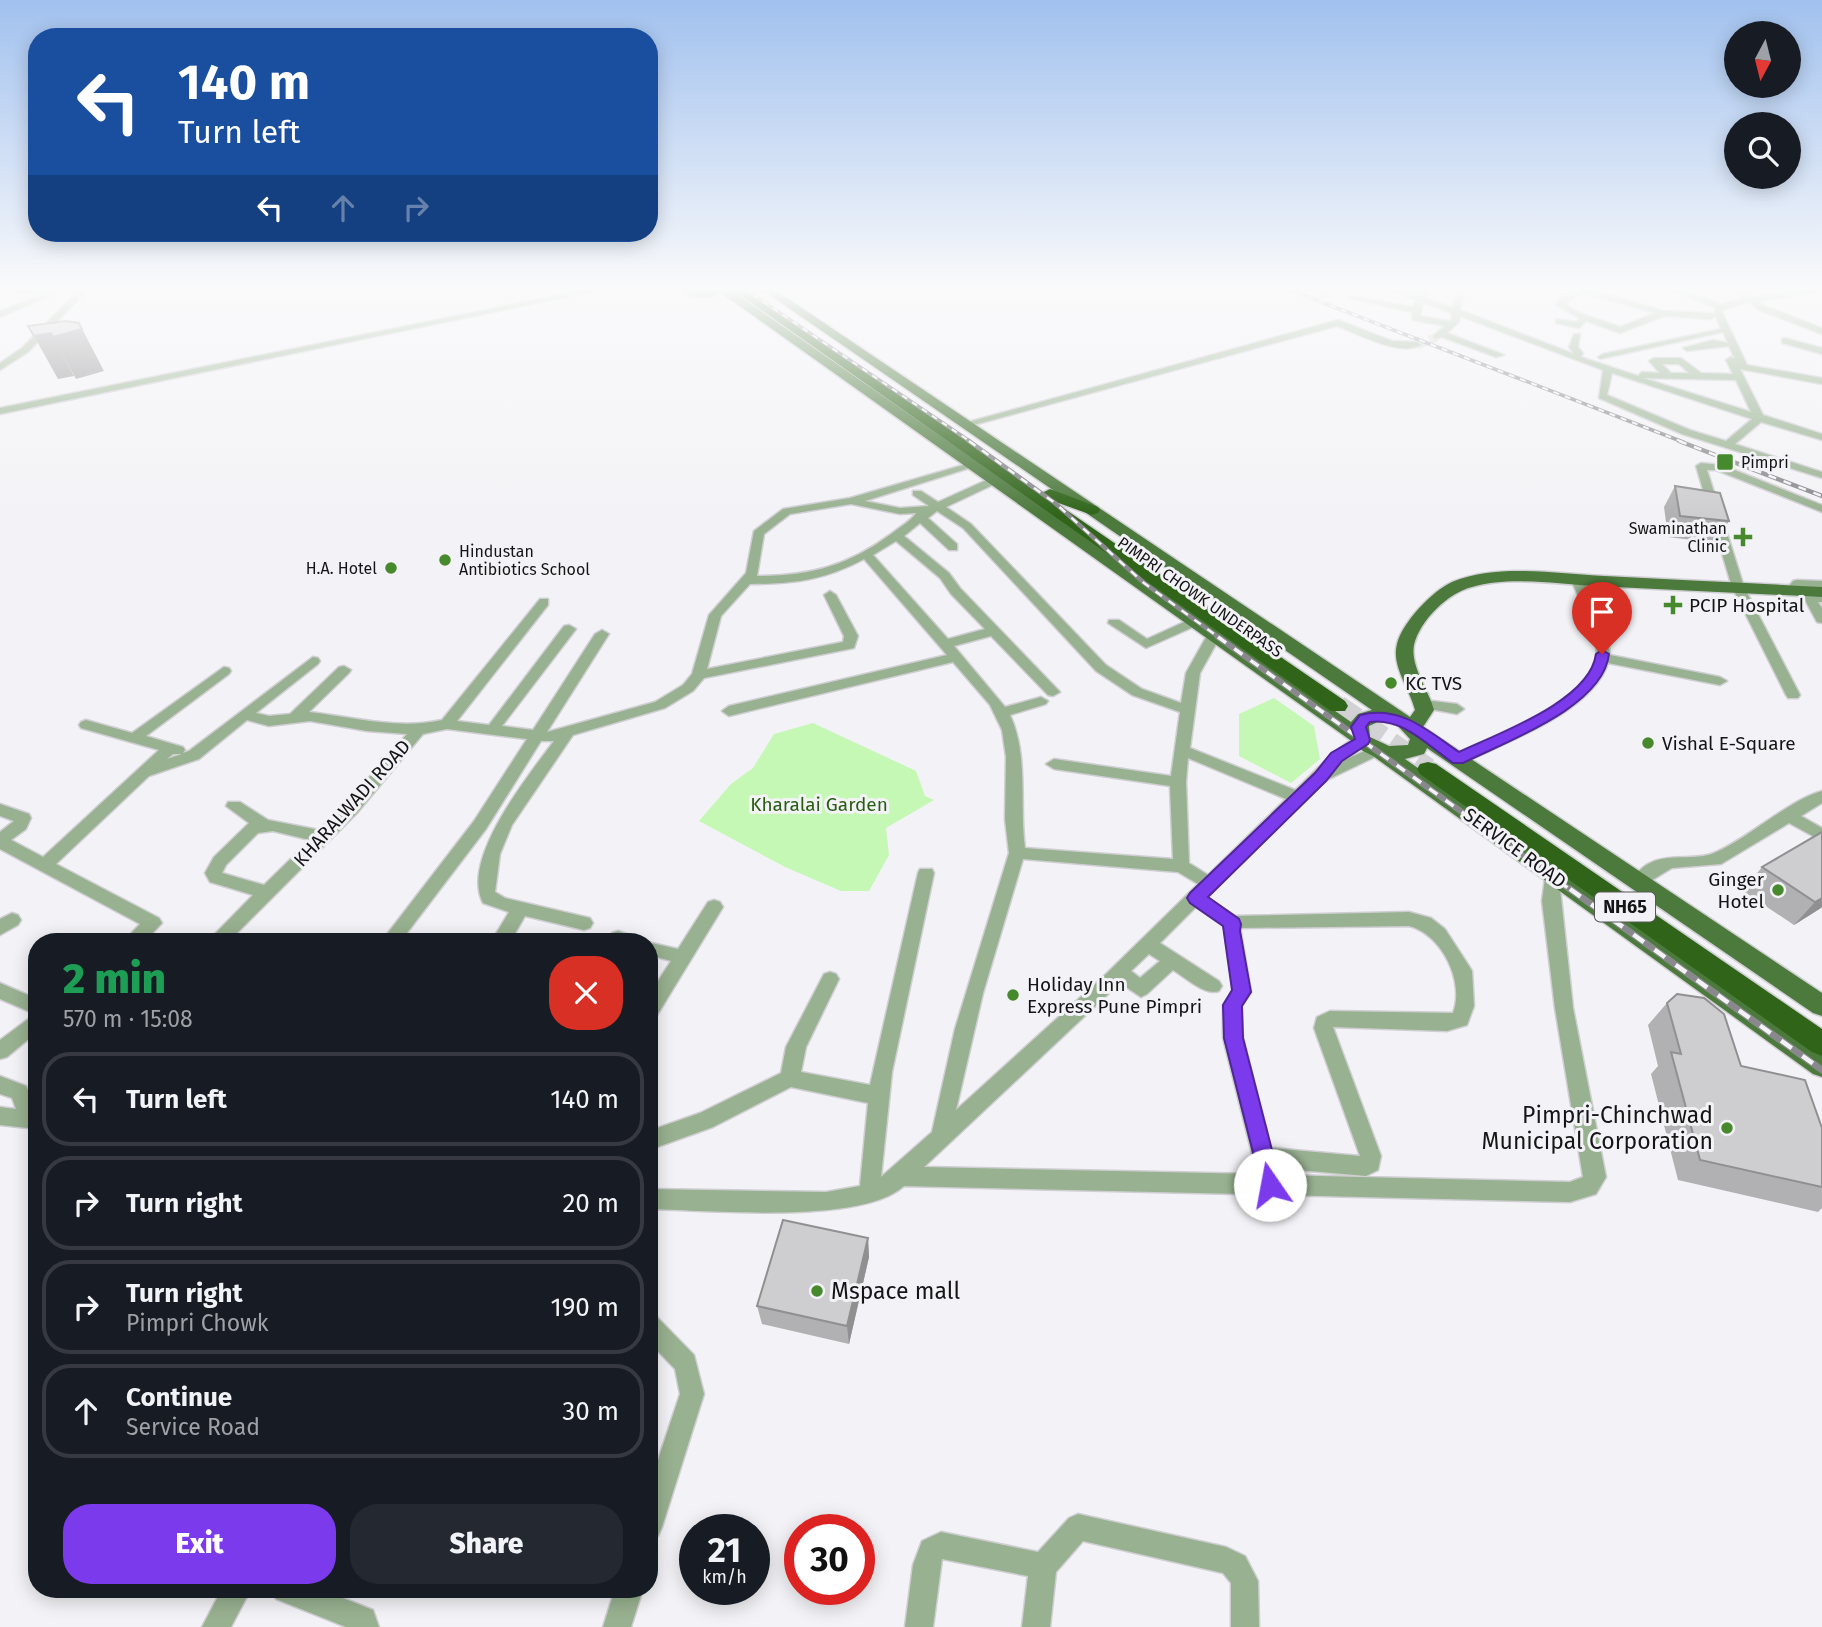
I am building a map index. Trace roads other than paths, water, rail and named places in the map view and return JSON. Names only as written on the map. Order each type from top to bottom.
[{"type":"highway","points":[[848,364],[1051,501],[1092,510]]},
{"type":"highway","points":[[856,364],[1051,501],[1085,544]]},
{"type":"highway","name":"PIMPRI CHOWK UNDERPASS","points":[[1051,501],[1344,703]]},
{"type":"highway","name":"NH65","points":[[1442,763],[1822,1026]]},
{"type":"highway","name":"NH65","points":[[1442,763],[1822,1044]]},
{"type":"main road","name":"SERVICE ROAD","points":[[826,364],[974,465],[1822,1066]]},
{"type":"main road","name":"SERVICE ROAD","points":[[877,364],[1408,724],[1442,763],[1639,882],[1822,1006]]},
{"type":"main road","points":[[1408,724],[1423,716],[1405,650],[1407,641],[1430,604],[1445,591],[1488,579],[1577,580],[1792,590],[1818,596]]},
{"type":"main road","points":[[1380,715],[1408,724],[1420,742],[1413,751],[1398,754],[1370,745],[1358,727],[1365,718],[1380,715]]},
{"type":"street","points":[[0,411],[232,364]]},
{"type":"street","points":[[966,424],[1187,364]]},
{"type":"street","points":[[1593,364],[1757,413],[1822,426]]},
{"type":"street","points":[[1657,364],[1669,376]]},
{"type":"street","points":[[1684,364],[1698,376]]},
{"type":"street","points":[[1733,364],[1757,413]]},
{"type":"street","points":[[1741,364],[1748,370],[1822,381]]},
{"type":"street","points":[[1608,369],[1602,396],[1686,432],[1822,475]]},
{"type":"street","points":[[1626,375],[1738,377]]},
{"type":"street","points":[[1651,376],[1822,437]]},
{"type":"street","points":[[1728,445],[1757,413]]},
{"type":"street","points":[[699,675],[715,615],[736,594],[755,566],[758,533],[787,511],[851,501],[974,465]]},
{"type":"street","points":[[1793,695],[1738,587],[1701,466],[1718,467],[1822,509]]},
{"type":"street","points":[[746,580],[777,582],[809,578],[833,571],[897,536],[919,516],[934,507],[995,481]]},
{"type":"street","points":[[917,493],[934,507],[967,526],[1101,668],[1137,692],[1187,710]]},
{"type":"street","points":[[851,501],[900,511],[934,507]]},
{"type":"street","points":[[919,516],[953,547]]},
{"type":"street","points":[[897,536],[945,576],[1047,697],[1002,713]]},
{"type":"street","points":[[866,554],[958,657],[1002,713],[1015,748],[1013,812],[1017,853],[961,1043],[948,1096],[942,1136]]},
{"type":"street","points":[[1442,763],[1571,702],[1592,681],[1603,657],[1602,646],[1577,580]]},
{"type":"street","points":[[1792,590],[1797,584],[1822,585]]},
{"type":"street","points":[[699,675],[849,645],[851,636],[830,595]]},
{"type":"street","points":[[1818,596],[1822,619]]},
{"type":"street","points":[[447,724],[544,602]]},
{"type":"street","points":[[1114,623],[1146,644],[1195,621]]},
{"type":"street","points":[[492,730],[569,629]]},
{"type":"street","points":[[946,644],[993,631]]},
{"type":"street","points":[[397,933],[457,857],[602,634]]},
{"type":"street","points":[[1181,866],[1178,782],[1187,710],[1194,673],[1214,635]]},
{"type":"street","points":[[729,711],[958,657]]},
{"type":"street","points":[[1603,657],[1720,681]]},
{"type":"street","points":[[144,773],[194,755],[313,661]]},
{"type":"street","points":[[294,718],[344,670]]},
{"type":"street","points":[[134,738],[224,671]]},
{"type":"street","name":"KHARALWADI ROAD","points":[[225,933],[351,809],[418,730],[447,724],[550,737],[660,705],[688,688],[699,675]]},
{"type":"street","points":[[1419,695],[1457,709]]},
{"type":"street","points":[[244,715],[270,721],[310,716],[367,726],[418,730]]},
{"type":"street","points":[[86,725],[194,755]]},
{"type":"street","points":[[567,733],[511,815],[492,853],[487,892],[489,898],[584,923]]},
{"type":"street","points":[[658,1199],[826,1202],[870,1193],[892,1183],[1119,972],[1297,797],[1321,777],[1370,745]]},
{"type":"street","points":[[46,864],[170,748]]},
{"type":"street","points":[[1182,750],[1297,797]]},
{"type":"street","points":[[1054,764],[1178,782]]},
{"type":"street","points":[[1639,882],[1664,864],[1715,860],[1822,796]]},
{"type":"street","points":[[234,806],[264,825],[323,837]]},
{"type":"street","points":[[0,810],[23,818],[20,825],[0,841],[153,923],[142,933]]},
{"type":"street","points":[[1790,817],[1822,835]]},
{"type":"street","points":[[264,825],[253,828],[220,861],[213,873],[216,878],[267,892]]},
{"type":"street","points":[[1017,853],[1181,866],[1210,884]]},
{"type":"street","points":[[870,1193],[871,1155],[879,1096],[926,873]]},
{"type":"street","points":[[899,1176],[1570,1192],[1583,1190],[1591,1185],[1595,1177],[1564,1008],[1552,915],[1552,874]]},
{"type":"street","points":[[1196,898],[1233,924]]},
{"type":"street","points":[[658,996],[714,907]]},
{"type":"street","points":[[506,933],[521,908]]},
{"type":"street","points":[[1233,924],[1241,921],[1409,919],[1425,923],[1439,934],[1463,971],[1465,1006],[1460,1019],[1447,1023],[1330,1019],[1324,1023],[1323,1028],[1371,1156],[1371,1163],[1366,1166],[1265,1157]]},
{"type":"street","points":[[1233,924],[1231,931],[1242,992],[1232,1005],[1233,1038],[1270,1185]]},
{"type":"street","points":[[1148,944],[1213,986]]},
{"type":"street","points":[[658,951],[681,957]]},
{"type":"street","points":[[1119,972],[1141,989],[1172,960]]},
{"type":"street","points":[[790,1078],[796,1047],[830,979]]},
{"type":"street","points":[[0,991],[28,1003]]},
{"type":"street","points":[[0,1051],[28,1028]]},
{"type":"street","points":[[658,1138],[706,1120],[790,1078],[879,1096]]},
{"type":"street","points":[[0,1085],[19,1092],[28,1107]]},
{"type":"street","points":[[0,1116],[28,1118]]},
{"type":"street","points":[[658,1334],[686,1363],[692,1394],[658,1499]]},
{"type":"street","points":[[1035,1627],[1043,1566],[1077,1527],[1226,1560],[1236,1565],[1244,1581],[1245,1627]]},
{"type":"street","points":[[919,1627],[926,1565],[931,1550],[941,1545],[1043,1566]]},
{"type":"street","points":[[216,1627],[232,1598]]},
{"type":"street","points":[[308,1598],[363,1620],[365,1627]]},
{"type":"street","points":[[617,1627],[626,1598]]},
{"type":"tunnel","points":[[1338,706],[1428,769]]},
{"type":"railway","points":[[855,364],[971,442]]},
{"type":"railway","points":[[1481,364],[1683,442]]},
{"type":"railway","points":[[969,441],[1055,503],[1144,583],[1221,639]]},
{"type":"railway","points":[[1679,441],[1822,496]]},
{"type":"railway","points":[[1218,637],[1572,891]]},
{"type":"railway","points":[[1570,889],[1822,1070]]},
{"type":"place","name":"Pimpri","points":[[1725,462]]},
{"type":"place","name":"Swaminathan Clinic","points":[[1743,537]]},
{"type":"place","name":"Hindustan Antibiotics School","points":[[445,560]]},
{"type":"place","name":"H.A. Hotel","points":[[391,568]]},
{"type":"place","name":"PCIP Hospital","points":[[1673,605]]},
{"type":"place","name":"KC TVS","points":[[1391,683]]},
{"type":"place","name":"Vishal E-Square","points":[[1648,743]]},
{"type":"place","name":"Ginger Hotel","points":[[1778,890]]},
{"type":"place","name":"Holiday Inn Express Pune Pimpri","points":[[1013,995]]},
{"type":"place","name":"Pimpri-Chinchwad Municipal Corporation","points":[[1727,1128]]},
{"type":"place","name":"Mspace mall","points":[[817,1291]]},
{"type":"park label","name":"Kharalai Garden","points":[[819,804]]}]
